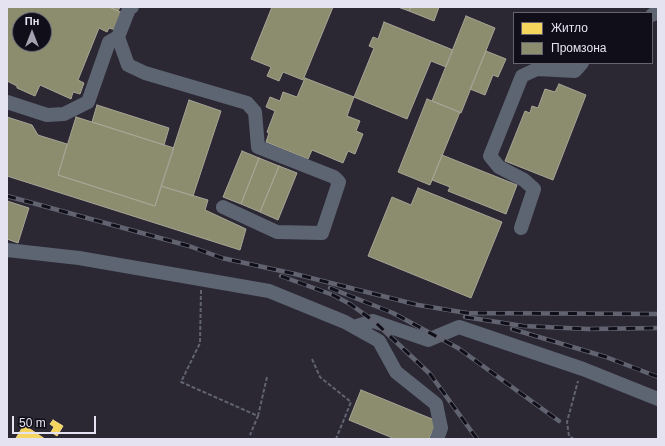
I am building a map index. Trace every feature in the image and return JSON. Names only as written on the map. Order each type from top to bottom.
[{"type":"lane","points":[[7,102],[48,115],[64,114],[88,102],[109,42],[118,36],[128,9],[132,7]]},
{"type":"lane","points":[[118,36],[128,65],[145,73],[247,103],[255,112],[258,147],[334,177],[339,182],[322,233],[278,232],[223,207]]},
{"type":"lane","points":[[521,228],[534,189],[524,180],[499,167],[490,156],[522,76],[537,69],[575,71],[581,64]]},
{"type":"lane","points":[[7,250],[79,258],[269,291],[354,327],[379,341],[396,372],[436,404],[441,428],[437,439]]},
{"type":"lane","points":[[354,327],[373,321],[428,340],[459,327],[583,369],[658,399]]},
{"type":"path","points":[[201,279],[200,343],[181,382],[258,416]]},
{"type":"path","points":[[312,359],[320,377],[351,402],[336,439]]},
{"type":"path","points":[[574,439],[569,436],[567,422],[573,393],[583,369]]},
{"type":"path","points":[[250,435],[258,416],[267,377]]},
{"type":"building: Житло","points":[[53,420],[63,426],[57,436],[51,432],[54,427],[50,424]]},
{"type":"building: Житло","points":[[24,425],[45,439],[16,438]]},
{"type":"building: Промзона","points":[[7,7],[109,7],[123,13],[116,30],[109,28],[107,32],[99,28],[78,80],[84,83],[80,94],[73,92],[71,99],[40,85],[35,96],[17,88],[17,86],[7,81]]},
{"type":"building: Промзона","points":[[109,7],[120,7],[118,11]]},
{"type":"building: Промзона","points":[[272,7],[333,7],[303,80],[283,72],[279,81],[267,76],[271,67],[251,59]]},
{"type":"building: Промзона","points":[[398,7],[411,7],[409,11]]},
{"type":"building: Промзона","points":[[411,7],[439,7],[434,21],[409,11]]},
{"type":"building: Промзона","points":[[466,16],[495,28],[461,113],[432,101]]},
{"type":"building: Промзона","points":[[384,22],[453,50],[446,67],[431,61],[407,119],[354,97],[374,48],[369,46],[373,37],[378,39]]},
{"type":"building: Промзона","points":[[486,51],[506,59],[498,77],[493,75],[485,95],[470,89]]},
{"type":"building: Промзона","points":[[305,78],[354,97],[347,116],[360,121],[356,131],[363,134],[355,154],[348,151],[343,163],[312,150],[308,159],[266,142],[269,133],[267,132],[275,111],[266,107],[270,97],[280,101],[283,92],[297,97]]},
{"type":"building: Промзона","points":[[559,84],[586,95],[553,180],[505,161],[525,111],[530,113],[532,106],[538,108],[545,89],[555,92]]},
{"type":"building: Промзона","points":[[427,99],[460,112],[430,185],[398,172]]},
{"type":"building: Промзона","points":[[189,100],[221,111],[193,196],[161,186]]},
{"type":"building: Промзона","points":[[97,105],[169,128],[164,145],[92,122]]},
{"type":"building: Промзона","points":[[7,117],[32,125],[38,135],[67,144],[58,175],[155,206],[161,186],[208,200],[205,210],[246,229],[240,250],[7,176]]},
{"type":"building: Промзона","points":[[76,117],[174,148],[155,206],[58,175]]},
{"type":"building: Промзона","points":[[242,151],[259,158],[241,204],[223,197]]},
{"type":"building: Промзона","points":[[442,155],[517,185],[506,214],[448,191],[450,187],[432,180]]},
{"type":"building: Промзона","points":[[259,158],[279,166],[260,212],[241,204]]},
{"type":"building: Промзона","points":[[279,166],[297,173],[278,220],[260,212]]},
{"type":"building: Промзона","points":[[418,188],[502,222],[471,298],[368,256],[392,197],[411,205]]},
{"type":"building: Промзона","points":[[7,201],[29,208],[18,243],[7,239]]},
{"type":"building: Промзона","points":[[361,390],[437,421],[429,439],[395,439],[349,420]]},
{"type":"railway","points":[[7,196],[189,246],[222,258],[295,274],[418,305],[467,313],[658,314]]},
{"type":"railway","points":[[281,276],[333,295],[350,304],[375,322],[430,374],[477,439]]},
{"type":"railway","points":[[330,288],[393,313],[458,348],[559,421]]},
{"type":"railway","points":[[465,317],[523,326],[588,329],[658,328]]},
{"type":"railway","points":[[512,329],[606,357],[658,377]]}]
